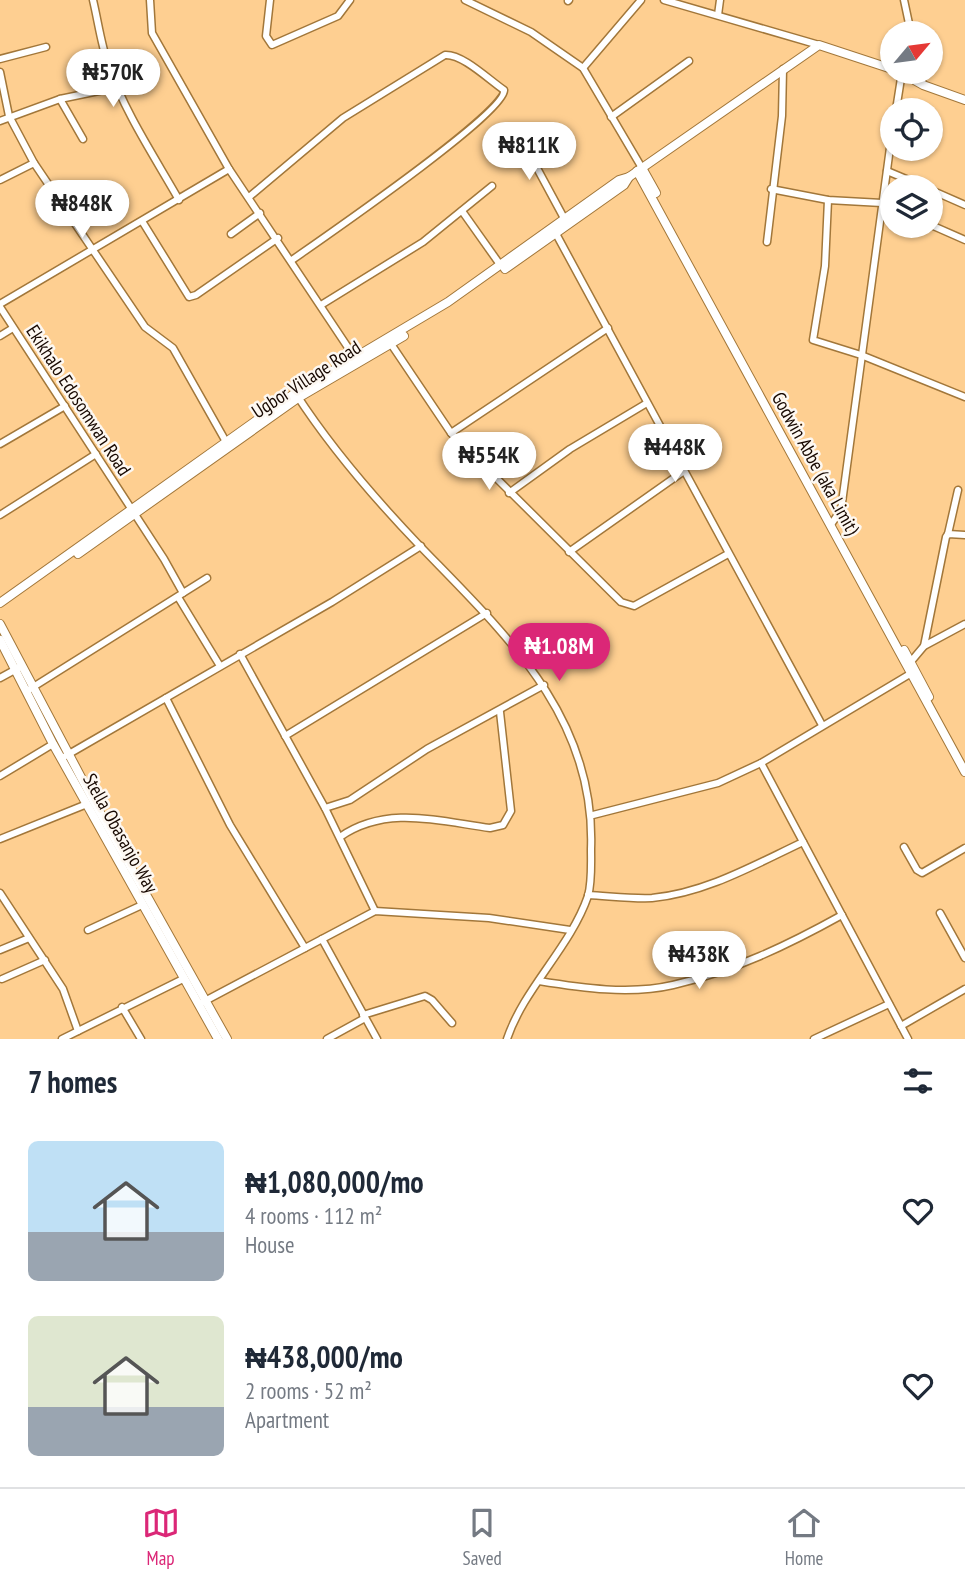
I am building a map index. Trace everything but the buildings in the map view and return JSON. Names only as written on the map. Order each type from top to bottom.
[{"type":"street","points":[[93,0],[108,64],[131,117],[179,200]]},
{"type":"street","points":[[150,0],[152,33],[229,169],[278,238],[355,358]]},
{"type":"street","points":[[270,0],[267,36],[272,45],[338,16],[350,0]]},
{"type":"street","points":[[465,0],[531,32],[583,68],[640,169]]},
{"type":"street","points":[[583,68],[641,0]]},
{"type":"street","points":[[664,0],[880,65]]},
{"type":"street","points":[[718,15],[720,0]]},
{"type":"street","points":[[904,0],[908,21]]},
{"type":"street","name":"Ugbor Village Road","points":[[0,603],[133,512],[225,440],[355,358],[389,341],[555,231],[565,220],[619,180],[629,177],[818,45]]},
{"type":"street","points":[[0,59],[46,47]]},
{"type":"street","points":[[249,197],[343,118],[445,55],[459,59],[503,90],[502,100],[468,130],[367,208],[292,260]]},
{"type":"street","points":[[611,117],[689,61]]},
{"type":"street","points":[[767,242],[771,189],[782,116],[783,69]]},
{"type":"street","points":[[0,72],[9,116],[34,163],[145,327],[173,348],[225,440]]},
{"type":"street","points":[[923,85],[965,100]]},
{"type":"street","points":[[0,121],[60,99],[118,87]]},
{"type":"street","points":[[60,99],[83,139]]},
{"type":"street","points":[[517,131],[565,220]]},
{"type":"street","points":[[886,175],[888,161]]},
{"type":"street","points":[[0,180],[34,163]]},
{"type":"street","points":[[0,306],[229,169]]},
{"type":"street","name":"Godwin Abbe (aka Limit)","points":[[640,169],[833,522],[965,772]]},
{"type":"street","points":[[887,171],[896,175]]},
{"type":"street","name":"Ugbor Village Road","points":[[0,608],[296,395],[389,341],[624,185],[629,177]]},
{"type":"street","points":[[321,305],[422,242],[492,186]]},
{"type":"street","points":[[771,189],[828,200],[880,203]]},
{"type":"street","points":[[943,195],[965,205]]},
{"type":"street","points":[[828,200],[825,266],[812,336],[817,343],[860,355],[965,397]]},
{"type":"street","points":[[462,211],[501,266]]},
{"type":"street","points":[[231,234],[261,214]]},
{"type":"street","points":[[833,522],[841,510],[880,217]]},
{"type":"street","points":[[142,221],[189,297],[196,295],[278,238]]},
{"type":"street","points":[[943,230],[965,240]]},
{"type":"street","points":[[555,231],[822,725]]},
{"type":"street","name":"Ekikhalo Edosomwan Road","points":[[0,306],[133,512],[220,666]]},
{"type":"street","points":[[0,336],[13,328]]},
{"type":"street","points":[[452,433],[608,328]]},
{"type":"street","points":[[389,341],[452,433],[569,552],[629,606],[728,554]]},
{"type":"street","points":[[296,395],[421,546],[487,613],[544,685],[573,745],[593,815],[588,895],[507,1039]]},
{"type":"street","points":[[509,493],[570,449],[648,403]]},
{"type":"street","points":[[0,444],[65,406]]},
{"type":"street","points":[[0,515],[96,454]]},
{"type":"street","points":[[569,552],[684,471]]},
{"type":"street","points":[[593,815],[718,783],[761,763],[909,668],[924,646],[934,583],[958,490]]},
{"type":"street","points":[[948,534],[965,535]]},
{"type":"street","points":[[65,756],[332,602],[421,546]]},
{"type":"street","points":[[207,578],[29,689],[202,1003],[227,1039]]},
{"type":"street","points":[[285,736],[487,613]]},
{"type":"street","points":[[0,624],[18,668],[0,678]]},
{"type":"street","points":[[924,646],[965,624]]},
{"type":"street","name":"Stella Obasanjo Way","points":[[0,640],[18,668],[54,744],[65,756],[87,804],[183,979],[202,1003],[218,1039]]},
{"type":"street","points":[[240,654],[325,808],[375,911]]},
{"type":"street","name":"Godwin Abbe (aka Limit)","points":[[909,668],[965,762]]},
{"type":"street","points":[[325,808],[350,800],[427,749],[500,712],[544,685]]},
{"type":"street","points":[[166,698],[230,825],[304,948]]},
{"type":"street","points":[[340,838],[366,823],[387,817],[490,828],[502,825],[511,811],[500,712]]},
{"type":"street","points":[[0,776],[54,744]]},
{"type":"street","points":[[761,763],[908,1039]]},
{"type":"street","points":[[0,839],[87,804]]},
{"type":"street","points":[[588,895],[652,898],[693,889],[741,872],[803,842]]},
{"type":"street","points":[[904,848],[917,870],[922,873],[965,848]]},
{"type":"street","points":[[0,893],[63,989],[78,1031]]},
{"type":"street","points":[[88,930],[142,905]]},
{"type":"street","points":[[202,1003],[375,911],[489,918],[570,930]]},
{"type":"street","points":[[940,913],[965,958]]},
{"type":"street","points":[[539,981],[619,989],[671,986],[775,952],[842,915]]},
{"type":"street","points":[[0,950],[29,938]]},
{"type":"street","points":[[322,939],[377,1039]]},
{"type":"street","points":[[2,979],[45,960]]},
{"type":"street","points":[[65,1038],[122,1007],[183,979]]},
{"type":"street","points":[[901,1026],[965,989]]},
{"type":"street","points":[[327,1039],[364,1016],[425,996],[432,1000],[452,1023]]},
{"type":"street","points":[[814,1039],[889,1004]]},
{"type":"street","points":[[122,1007],[141,1039]]}]
